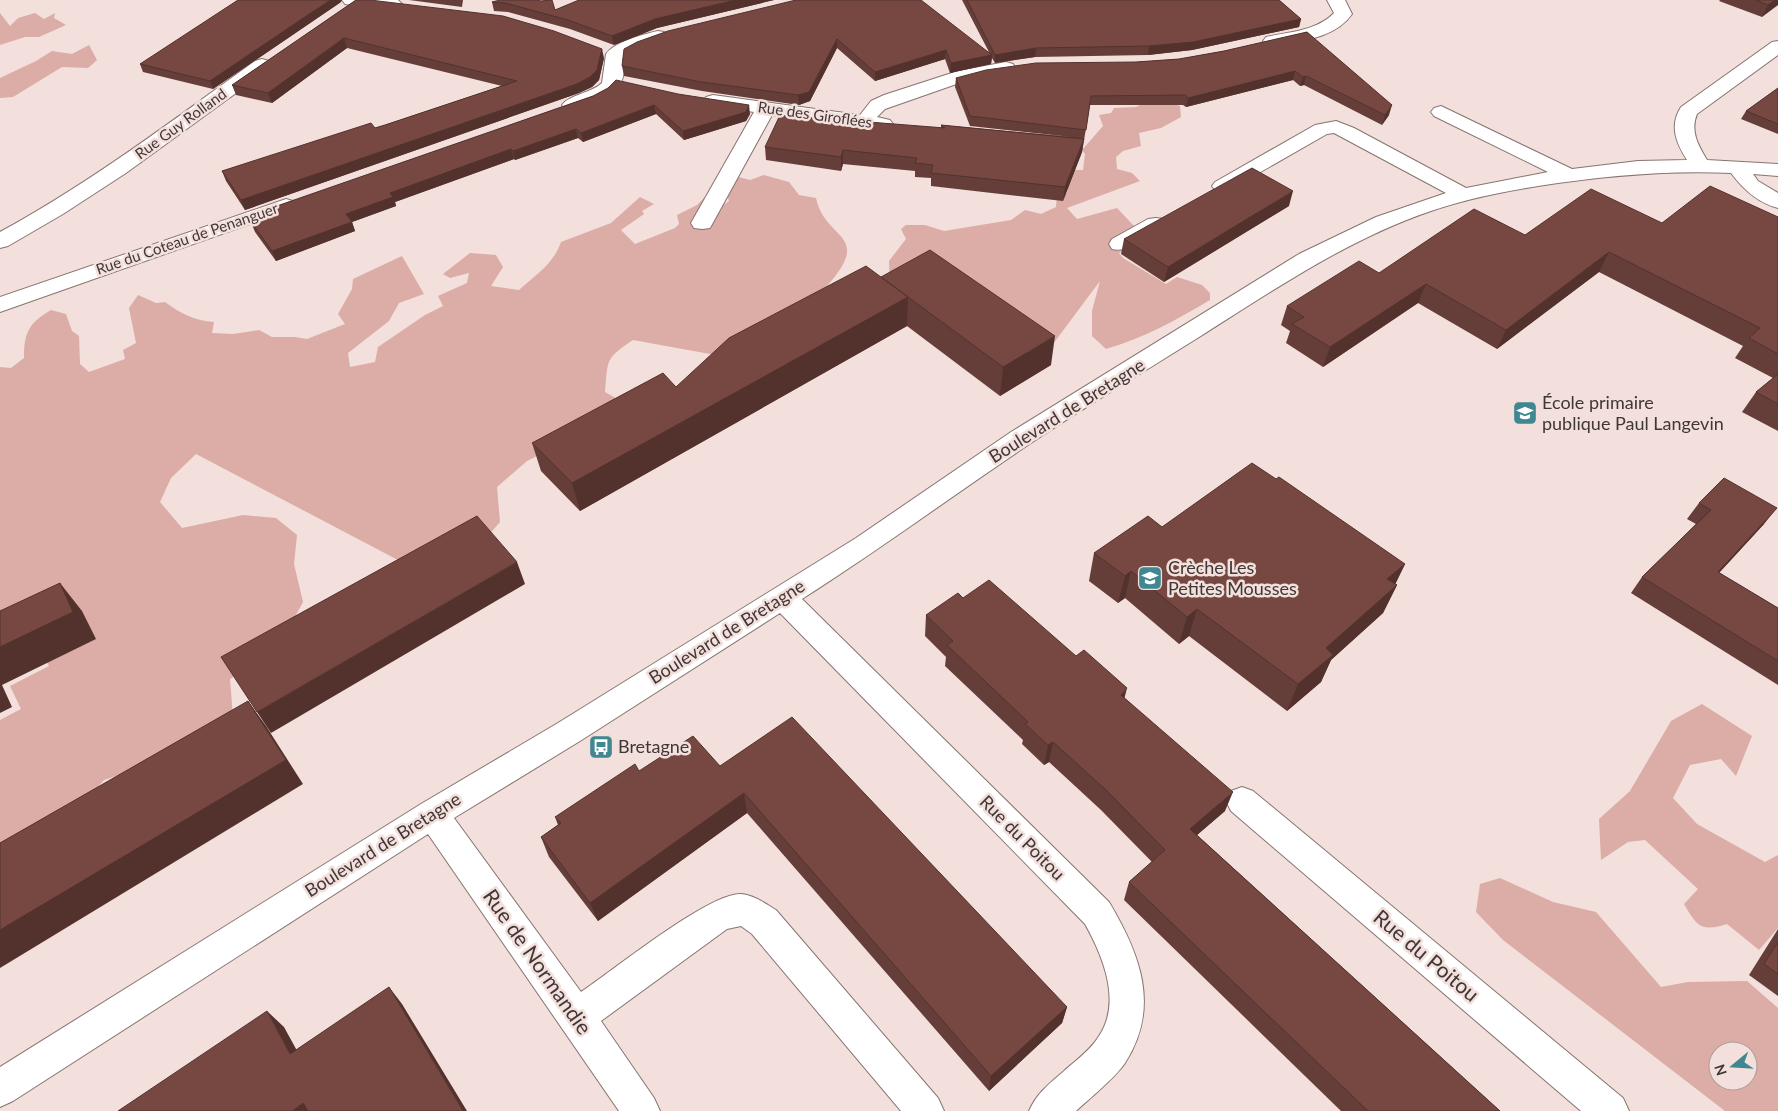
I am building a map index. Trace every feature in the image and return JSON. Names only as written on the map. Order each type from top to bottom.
[{"type":"street","points":[[1258,44],[1311,32],[1335,21],[1343,14],[1336,0]]},
{"type":"street","points":[[350,4],[406,6]]},
{"type":"street","points":[[550,112],[597,95],[622,82],[607,51],[679,30]]},
{"type":"street","points":[[1700,166],[1685,141],[1683,124],[1688,111],[1778,46]]},
{"type":"street","name":"Rue Guy Rolland","points":[[0,240],[56,210],[112,174],[277,55]]},
{"type":"street","points":[[865,122],[870,112],[878,105],[914,90],[965,75],[1021,66]]},
{"type":"street","name":"Rue des Giroflées","points":[[697,98],[765,109],[904,126]]},
{"type":"street","points":[[702,223],[765,109]]},
{"type":"street","points":[[1441,112],[1569,175]]},
{"type":"street","points":[[1203,197],[1322,129],[1336,127],[1366,141],[1463,195]]},
{"type":"street","name":"Boulevard de Bretagne","points":[[0,1088],[432,814],[569,732],[866,545],[1020,438],[1307,259],[1366,230],[1425,206],[1463,195],[1569,175],[1640,167],[1700,166],[1778,170]]},
{"type":"street","points":[[1738,168],[1751,185],[1778,202]]},
{"type":"street","name":"Rue du Coteau de Penanguer","points":[[0,305],[307,197]]},
{"type":"street","points":[[1120,244],[1170,216]]},
{"type":"street","name":"Rue du Poitou","points":[[782,597],[1097,913],[1110,934],[1124,969],[1126,1012],[1121,1033],[1112,1050],[1048,1111]]},
{"type":"street","name":"Rue du Poitou","points":[[1242,801],[1610,1111]]},
{"type":"street","name":"Rue de Normandie","points":[[432,814],[577,1017],[641,1111]]},
{"type":"street","points":[[577,1017],[715,918],[735,910],[750,911],[764,922],[925,1111]]},
{"type":"shaded area","points":[[0,13],[10,26],[18,18],[35,13],[44,19],[55,13],[54,18],[66,25],[39,37],[25,37],[0,45]]},
{"type":"shaded area","points":[[89,45],[97,60],[88,68],[62,67],[13,97],[0,98],[0,78],[36,61],[52,51],[72,54]]},
{"type":"shaded area","points":[[1164,101],[1180,106],[1181,117],[1161,128],[1139,133],[1141,146],[1123,151],[1116,157],[1117,169],[1132,173],[1140,181],[1067,208],[1077,219],[1117,208],[1134,226],[1129,245],[1119,253],[1123,258],[1166,284],[1177,277],[1202,285],[1210,293],[1210,300],[1147,334],[1106,349],[1092,336],[1092,311],[1100,281],[1053,344],[890,288],[889,261],[906,239],[901,229],[906,225],[925,225],[944,231],[1011,220],[1025,210],[1041,214],[1056,207],[1057,194],[1067,193],[1072,170],[1083,170],[1085,154],[1082,150],[1103,126],[1099,115],[1111,113],[1114,108],[1136,107],[1144,103]]},
{"type":"shaded area","points":[[764,175],[789,182],[799,195],[816,198],[821,212],[843,238],[847,246],[846,256],[840,269],[827,286],[721,356],[633,340],[624,346],[610,361],[605,392],[628,405],[579,435],[527,461],[497,487],[500,522],[486,538],[417,570],[196,454],[171,478],[160,502],[182,528],[243,515],[276,518],[297,535],[294,564],[303,602],[279,646],[230,679],[233,717],[181,755],[104,780],[67,821],[0,866],[0,720],[21,709],[10,686],[49,666],[31,634],[0,644],[0,367],[11,368],[24,358],[25,341],[29,329],[38,319],[51,310],[66,314],[72,331],[79,336],[80,364],[89,372],[125,359],[123,350],[136,343],[129,308],[138,295],[156,303],[165,302],[194,318],[214,322],[212,333],[233,334],[259,330],[272,337],[307,339],[345,324],[338,314],[352,289],[353,279],[402,256],[424,294],[399,303],[389,321],[348,353],[350,367],[375,362],[378,347],[425,315],[443,306],[438,296],[467,283],[469,273],[450,278],[443,274],[470,253],[496,255],[503,267],[491,286],[519,290],[549,262],[561,242],[611,223],[640,197],[654,204],[642,211],[644,214],[621,230],[635,244],[675,228],[679,224],[677,215],[697,205],[704,198],[719,208],[729,201],[727,194],[734,176],[750,180]]},
{"type":"shaded area","points":[[1702,704],[1752,736],[1736,776],[1721,759],[1690,765],[1673,798],[1697,824],[1765,862],[1778,855],[1778,928],[1759,950],[1727,924],[1706,927],[1697,923],[1684,904],[1698,889],[1645,840],[1628,842],[1601,860],[1599,819],[1630,791],[1671,721]]},
{"type":"shaded area","points":[[1500,878],[1553,902],[1596,912],[1661,987],[1688,982],[1747,981],[1778,1008],[1778,1111],[1725,1111],[1503,940],[1476,912],[1480,884]]},
{"type":"building","points":[[238,0],[330,0],[210,81],[140,64]]},
{"type":"building","points":[[356,0],[370,0],[503,16],[554,31],[602,49],[597,70],[590,77],[577,84],[241,200],[222,171],[371,123],[375,128],[385,125],[517,81],[344,38],[268,93],[232,85]]},
{"type":"building","points":[[500,0],[552,0],[555,10],[579,0],[736,0],[655,19],[612,36],[568,20],[505,3],[492,2]]},
{"type":"building","points":[[796,0],[921,0],[992,55],[951,63],[946,50],[875,72],[837,39],[809,92],[798,95],[701,82],[622,66],[624,49],[637,42],[668,31]]},
{"type":"building","points":[[967,0],[1279,0],[1301,19],[1193,42],[1149,46],[1036,48],[995,55]]},
{"type":"building","points":[[1756,0],[1775,0],[1768,5]]},
{"type":"building","points":[[1307,32],[1392,105],[1385,115],[1306,76],[1303,77],[1295,71],[1188,98],[1185,95],[1091,96],[1086,130],[970,116],[956,78],[986,70],[1036,63],[1136,62],[1179,59]]},
{"type":"building","points":[[616,80],[678,94],[749,105],[746,112],[683,131],[654,105],[581,133],[576,129],[513,151],[511,149],[390,193],[393,197],[346,214],[352,222],[272,251],[251,222],[255,221],[251,215],[593,96],[608,88]]},
{"type":"building","points":[[1778,88],[1778,124],[1746,111]]},
{"type":"building","points":[[780,115],[945,128],[941,125],[1084,139],[1065,187],[931,173],[933,165],[915,163],[917,158],[843,150],[841,157],[765,147]]},
{"type":"building","points":[[1252,168],[1293,191],[1168,267],[1124,239]]},
{"type":"building","points":[[1710,186],[1778,217],[1778,354],[1749,338],[1760,328],[1609,252],[1506,330],[1426,284],[1330,347],[1292,324],[1304,317],[1287,306],[1359,261],[1379,273],[1474,209],[1525,235],[1591,189],[1662,223]]},
{"type":"building","points":[[930,250],[1055,336],[1003,367],[881,277]]},
{"type":"building","points":[[866,266],[908,297],[572,483],[532,443],[663,373],[676,387],[729,338]]},
{"type":"building","points":[[1778,374],[1778,404],[1756,392]]},
{"type":"building","points":[[1252,463],[1276,479],[1279,477],[1405,564],[1387,579],[1397,585],[1326,648],[1333,655],[1298,684],[1197,609],[1187,617],[1131,571],[1125,576],[1094,553],[1148,516],[1162,527]]},
{"type":"building","points":[[1724,478],[1777,508],[1718,572],[1778,608],[1778,661],[1642,577],[1711,510],[1699,503]]},
{"type":"building","points":[[477,516],[517,562],[257,712],[221,657]]},
{"type":"building","points":[[989,580],[1076,656],[1084,650],[1127,688],[1121,695],[1233,792],[1190,829],[1500,1111],[1368,1111],[1129,882],[1165,850],[1106,790],[1053,742],[1048,745],[1025,724],[1028,722],[947,645],[953,641],[926,615],[958,593],[963,598]]},
{"type":"building","points":[[60,583],[73,612],[0,647],[0,611]]},
{"type":"building","points":[[248,701],[286,760],[0,930],[0,843]]},
{"type":"building","points":[[792,717],[1067,1007],[991,1076],[744,793],[590,903],[541,837],[561,823],[555,817],[635,764],[639,771],[693,736],[720,766]]},
{"type":"building","points":[[1778,942],[1778,974],[1764,964]]},
{"type":"building","points":[[389,987],[463,1111],[308,1111],[303,1103],[292,1111],[118,1111],[267,1011],[290,1054]]},
{"type":"place","name":"École primaire publique Paul Langevin","points":[[1525,413]]},
{"type":"place","name":"Crèche Les Petites Mousses","points":[[1150,578]]},
{"type":"place","name":"Bretagne","points":[[601,747]]}]
